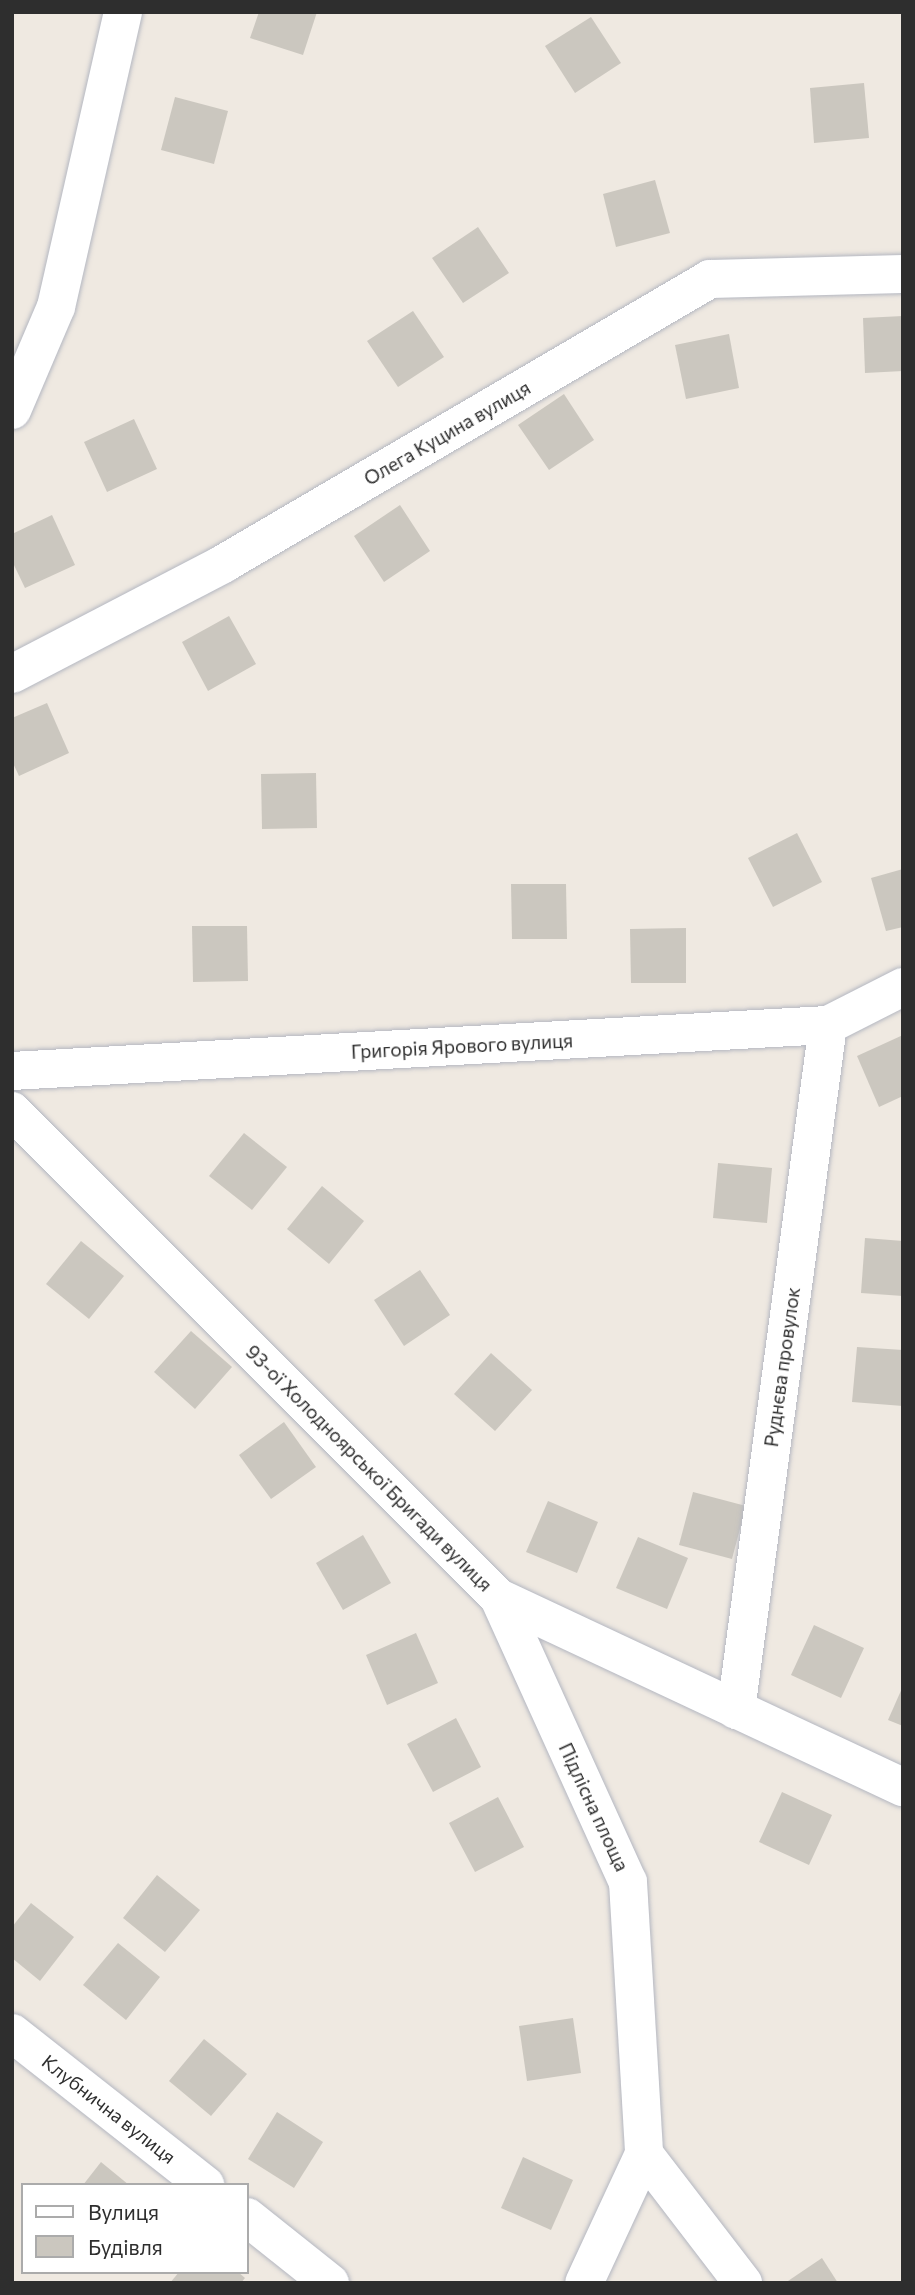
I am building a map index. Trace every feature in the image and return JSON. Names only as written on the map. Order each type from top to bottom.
[{"type":"street","points":[[12,410],[56,307],[123,12]]},
{"type":"street","name":"Олега Куцина вулиця","points":[[12,674],[223,564],[710,279],[903,274]]},
{"type":"street","name":"Григорія Ярового вулиця","points":[[12,1071],[828,1025],[903,987]]},
{"type":"street","name":"Руднєва провулок","points":[[736,1710],[828,1025]]},
{"type":"street","name":"93-ої Холодноярської Бригади вулиця","points":[[12,1111],[499,1598],[903,1787]]},
{"type":"street","name":"Підлісна площа","points":[[499,1598],[628,1882],[644,2154],[584,2283]]},
{"type":"street","name":"Клубнична вулиця","points":[[12,2033],[202,2183]]},
{"type":"street","points":[[644,2154],[743,2283]]},
{"type":"street","points":[[248,2218],[330,2283]]},
{"type":"building","points":[[259,12],[317,12],[303,55],[250,38]]},
{"type":"building","points":[[591,17],[621,63],[575,93],[545,46]]},
{"type":"building","points":[[864,83],[869,138],[814,143],[810,88]]},
{"type":"building","points":[[175,97],[228,111],[214,164],[161,150]]},
{"type":"building","points":[[655,180],[670,233],[616,247],[603,194]]},
{"type":"building","points":[[478,227],[509,273],[463,303],[432,258]]},
{"type":"building","points":[[413,311],[444,357],[398,387],[367,341]]},
{"type":"building","points":[[903,316],[903,371],[865,373],[863,318]]},
{"type":"building","points":[[729,334],[739,388],[686,399],[675,345]]},
{"type":"building","points":[[564,394],[594,440],[549,470],[518,425]]},
{"type":"building","points":[[134,419],[157,469],[107,492],[84,442]]},
{"type":"building","points":[[400,505],[430,551],[384,582],[354,536]]},
{"type":"building","points":[[52,515],[75,565],[25,588],[12,561],[12,534]]},
{"type":"building","points":[[229,616],[256,664],[208,691],[182,642]]},
{"type":"building","points":[[47,703],[69,753],[19,776],[12,761],[12,718]]},
{"type":"building","points":[[316,773],[317,828],[262,829],[261,774]]},
{"type":"building","points":[[797,833],[822,882],[773,907],[748,858]]},
{"type":"building","points":[[903,869],[903,927],[886,931],[871,878]]},
{"type":"building","points":[[511,884],[566,884],[567,939],[512,939]]},
{"type":"building","points":[[192,926],[247,926],[248,981],[193,982]]},
{"type":"building","points":[[686,928],[686,983],[631,983],[630,929]]},
{"type":"building","points":[[903,1035],[903,1096],[879,1107],[857,1056]]},
{"type":"building","points":[[244,1133],[287,1167],[252,1210],[209,1176]]},
{"type":"building","points":[[718,1163],[772,1168],[767,1223],[713,1218]]},
{"type":"building","points":[[322,1186],[364,1221],[329,1264],[287,1229]]},
{"type":"building","points":[[865,1238],[903,1241],[903,1296],[861,1293]]},
{"type":"building","points":[[81,1241],[124,1276],[89,1319],[46,1284]]},
{"type":"building","points":[[420,1270],[450,1315],[404,1346],[374,1300]]},
{"type":"building","points":[[191,1331],[232,1367],[195,1409],[154,1372]]},
{"type":"building","points":[[857,1347],[903,1350],[903,1406],[852,1402]]},
{"type":"building","points":[[491,1353],[532,1390],[495,1431],[454,1394]]},
{"type":"building","points":[[284,1422],[316,1467],[271,1499],[239,1455]]},
{"type":"building","points":[[693,1492],[746,1506],[732,1559],[679,1545]]},
{"type":"building","points":[[548,1501],[598,1522],[577,1573],[526,1552]]},
{"type":"building","points":[[363,1535],[391,1583],[343,1610],[316,1563]]},
{"type":"building","points":[[638,1537],[688,1558],[667,1609],[616,1588]]},
{"type":"building","points":[[814,1625],[864,1648],[841,1698],[791,1675]]},
{"type":"building","points":[[416,1633],[438,1683],[387,1705],[366,1655]]},
{"type":"building","points":[[903,1686],[903,1726],[888,1720]]},
{"type":"building","points":[[456,1718],[481,1767],[433,1792],[407,1744]]},
{"type":"building","points":[[782,1792],[832,1815],[809,1865],[759,1842]]},
{"type":"building","points":[[498,1797],[524,1847],[475,1872],[449,1823]]},
{"type":"building","points":[[157,1875],[200,1910],[165,1952],[123,1918]]},
{"type":"building","points":[[31,1903],[74,1937],[40,1981],[12,1958],[12,1927]]},
{"type":"building","points":[[118,1943],[160,1977],[126,2020],[83,1985]]},
{"type":"building","points":[[573,2018],[581,2073],[527,2081],[519,2026]]},
{"type":"building","points":[[204,2039],[247,2074],[211,2116],[169,2081]]},
{"type":"building","points":[[277,2112],[323,2142],[294,2188],[248,2159]]},
{"type":"building","points":[[523,2157],[573,2180],[551,2230],[501,2208]]},
{"type":"building","points":[[101,2162],[127,2183],[85,2183]]},
{"type":"building","points":[[822,2258],[838,2283],[785,2283]]},
{"type":"building","points":[[177,2274],[240,2274],[245,2278],[241,2283],[170,2283]]}]
